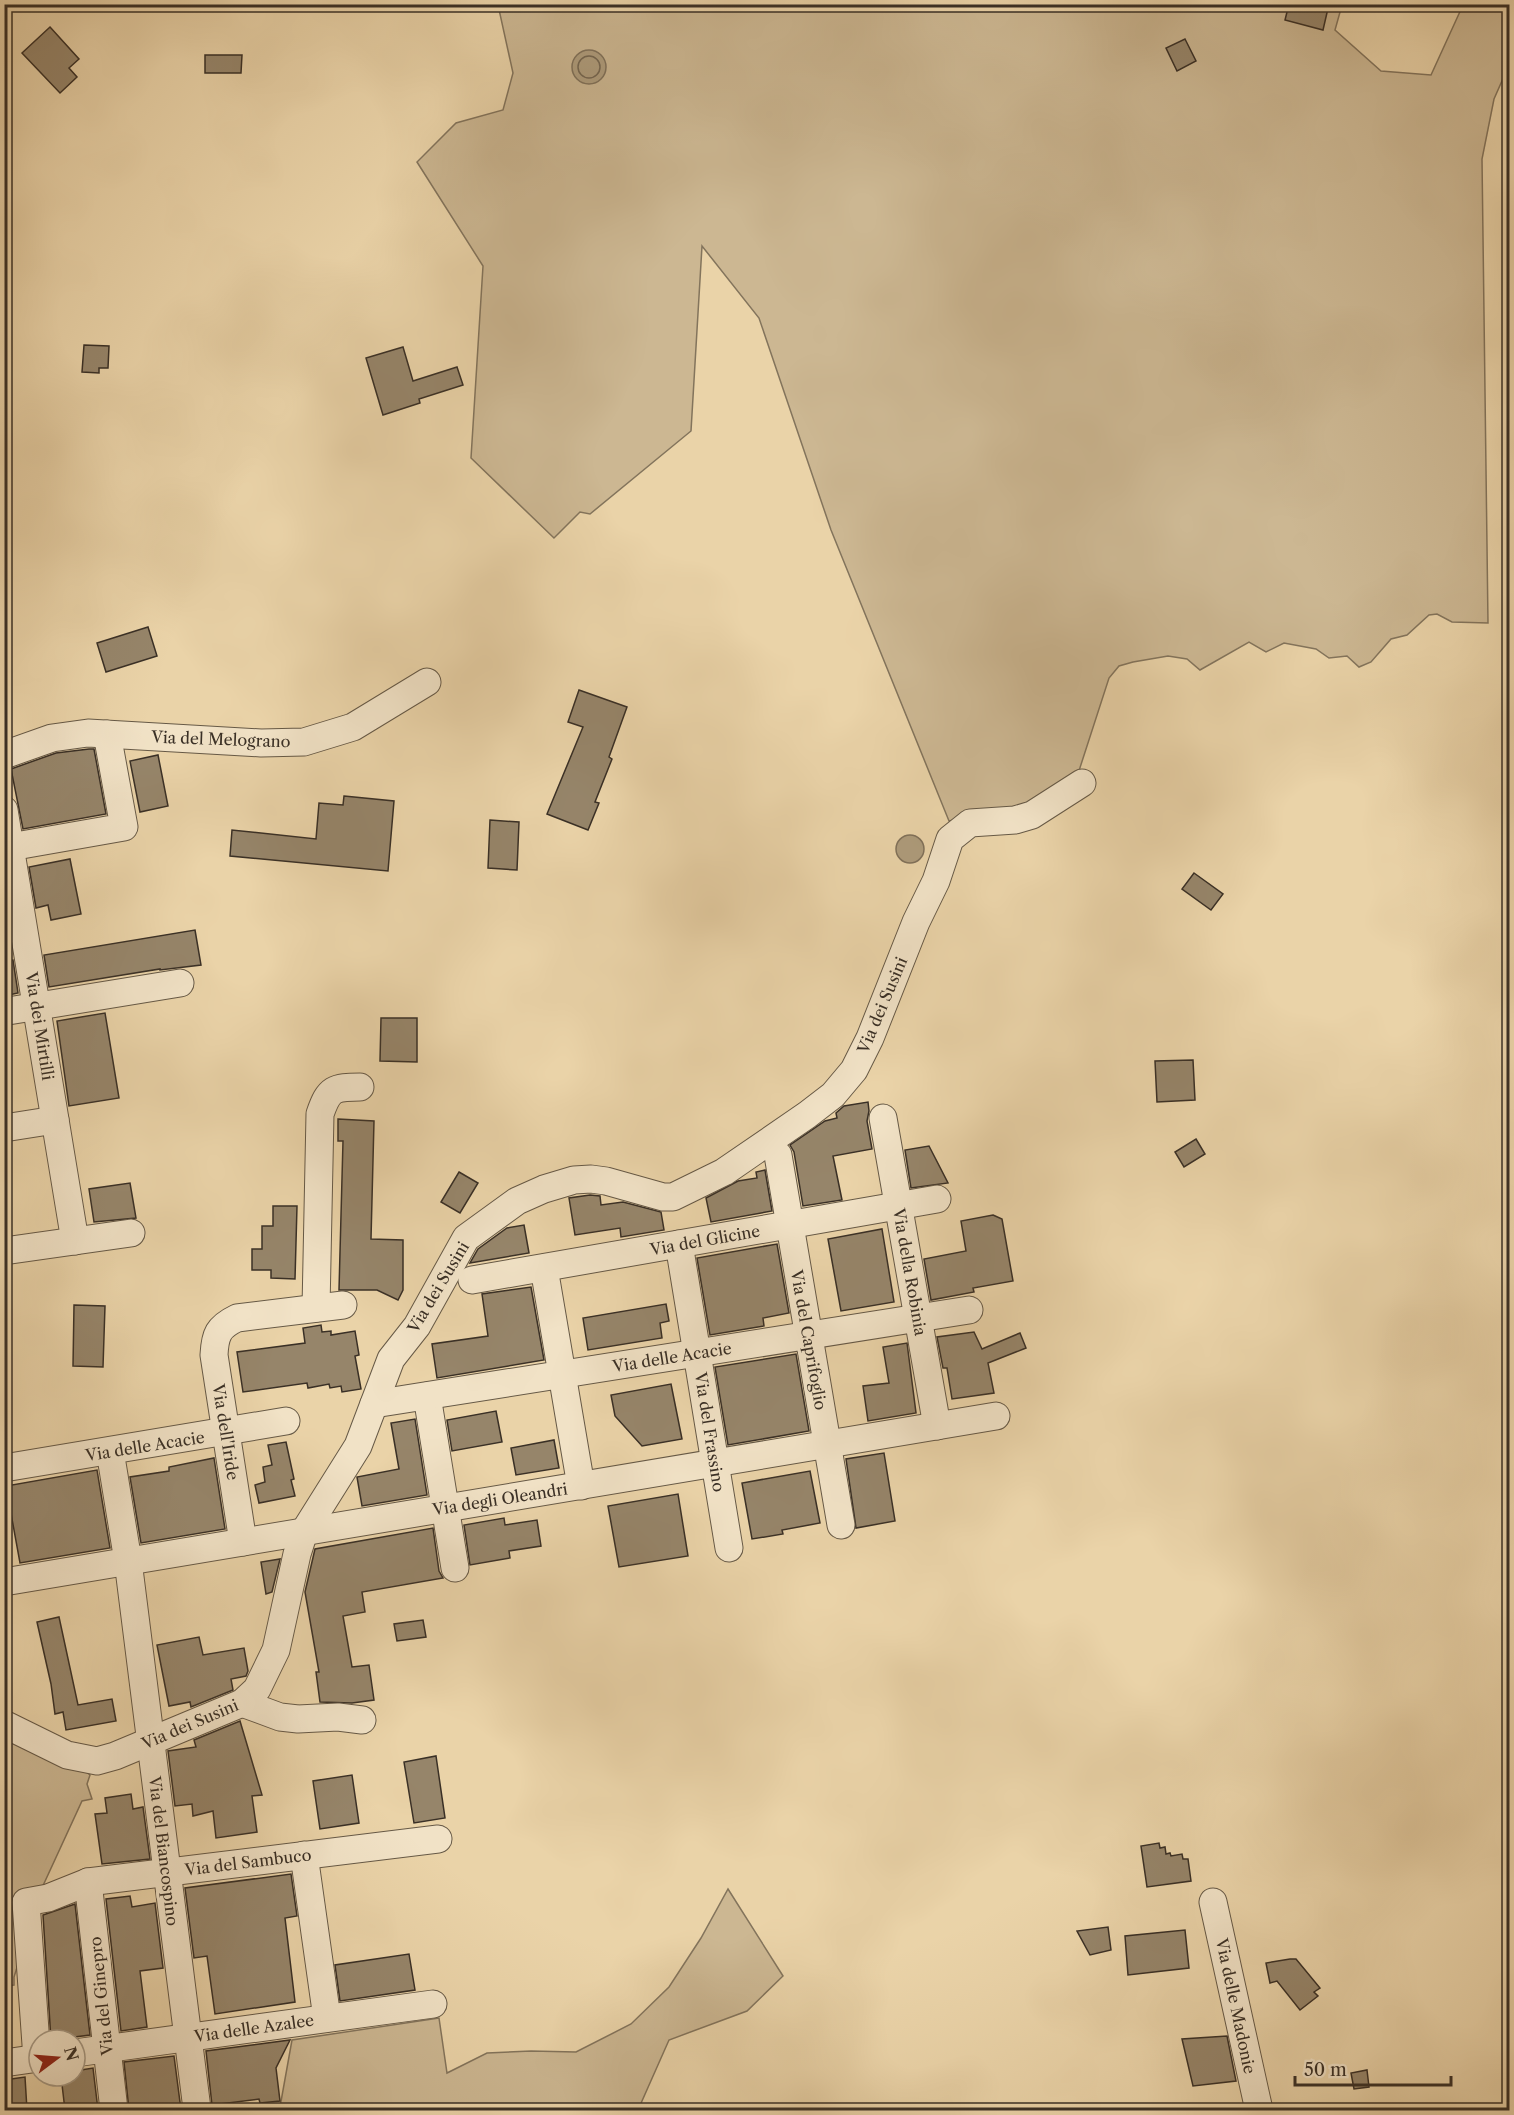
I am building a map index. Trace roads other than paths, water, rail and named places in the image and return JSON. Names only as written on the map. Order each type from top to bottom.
[{"type":"street","name":"Via del Melograno","points":[[4,755],[52,738],[88,733],[261,744],[304,742],[353,727],[427,682]]},
{"type":"street","points":[[10,847],[124,827],[107,734]]},
{"type":"street","name":"Via dei Susini","points":[[4,1724],[67,1755],[97,1761],[242,1703],[257,1689],[276,1650],[304,1532],[353,1457],[391,1359],[417,1326],[466,1238],[517,1201],[544,1189],[574,1180],[606,1181],[663,1197],[673,1197],[724,1172],[770,1142],[833,1095],[854,1070],[870,1038],[916,922],[936,881],[950,839],[970,823],[1015,820],[1032,816],[1082,783]]},
{"type":"street","name":"Via dei Mirtilli","points":[[4,810],[75,1241]]},
{"type":"street","points":[[8,1011],[180,982]]},
{"type":"street","points":[[343,1305],[316,1308],[320,1114],[326,1096],[338,1087],[360,1087]]},
{"type":"street","name":"Via della Robinia","points":[[883,1118],[937,1426]]},
{"type":"street","points":[[4,1128],[55,1120]]},
{"type":"street","name":"Via del Caprifoglio","points":[[778,1155],[841,1525]]},
{"type":"street","name":"Via del Glicine","points":[[472,1280],[937,1199]]},
{"type":"street","points":[[4,1251],[131,1233]]},
{"type":"street","name":"Via del Frassino","points":[[679,1244],[729,1548]]},
{"type":"street","points":[[544,1268],[581,1486]]},
{"type":"street","name":"Via dell'Iride","points":[[243,1542],[214,1355],[215,1340],[224,1324],[237,1318],[316,1308]]},
{"type":"street","name":"Via delle Acacie","points":[[374,1404],[969,1310]]},
{"type":"street","points":[[427,1396],[456,1568]]},
{"type":"street","name":"Via degli Oleandri","points":[[5,1582],[996,1416]]},
{"type":"street","name":"Via delle Acacie","points":[[4,1468],[286,1421]]},
{"type":"street","name":"Via del Biancospino","points":[[110,1451],[128,1561],[197,2109]]},
{"type":"street","points":[[4,1577],[5,1582]]},
{"type":"street","points":[[242,1703],[280,1718],[338,1717],[362,1720]]},
{"type":"street","name":"Via del Sambuco","points":[[36,2028],[26,1902],[48,1898],[88,1882],[438,1839]]},
{"type":"street","points":[[304,1855],[327,2018]]},
{"type":"street","name":"Via del Ginepro","points":[[88,1882],[114,2110]]},
{"type":"street","name":"Via delle Madonie","points":[[1213,1902],[1259,2110]]},
{"type":"street","name":"Via delle Azalee","points":[[87,2052],[433,2004]]},
{"type":"street","points":[[4,2063],[27,2060]]},
{"type":"water","points":[[589,50],[601,55],[606,67],[601,79],[589,84],[577,79],[572,67],[577,55]]},
{"type":"water","points":[[910,835],[920,839],[924,849],[920,859],[910,863],[900,859],[896,849],[900,839]]},
{"type":"railway","points":[[1510,204],[1508,245],[1510,293]]}]
